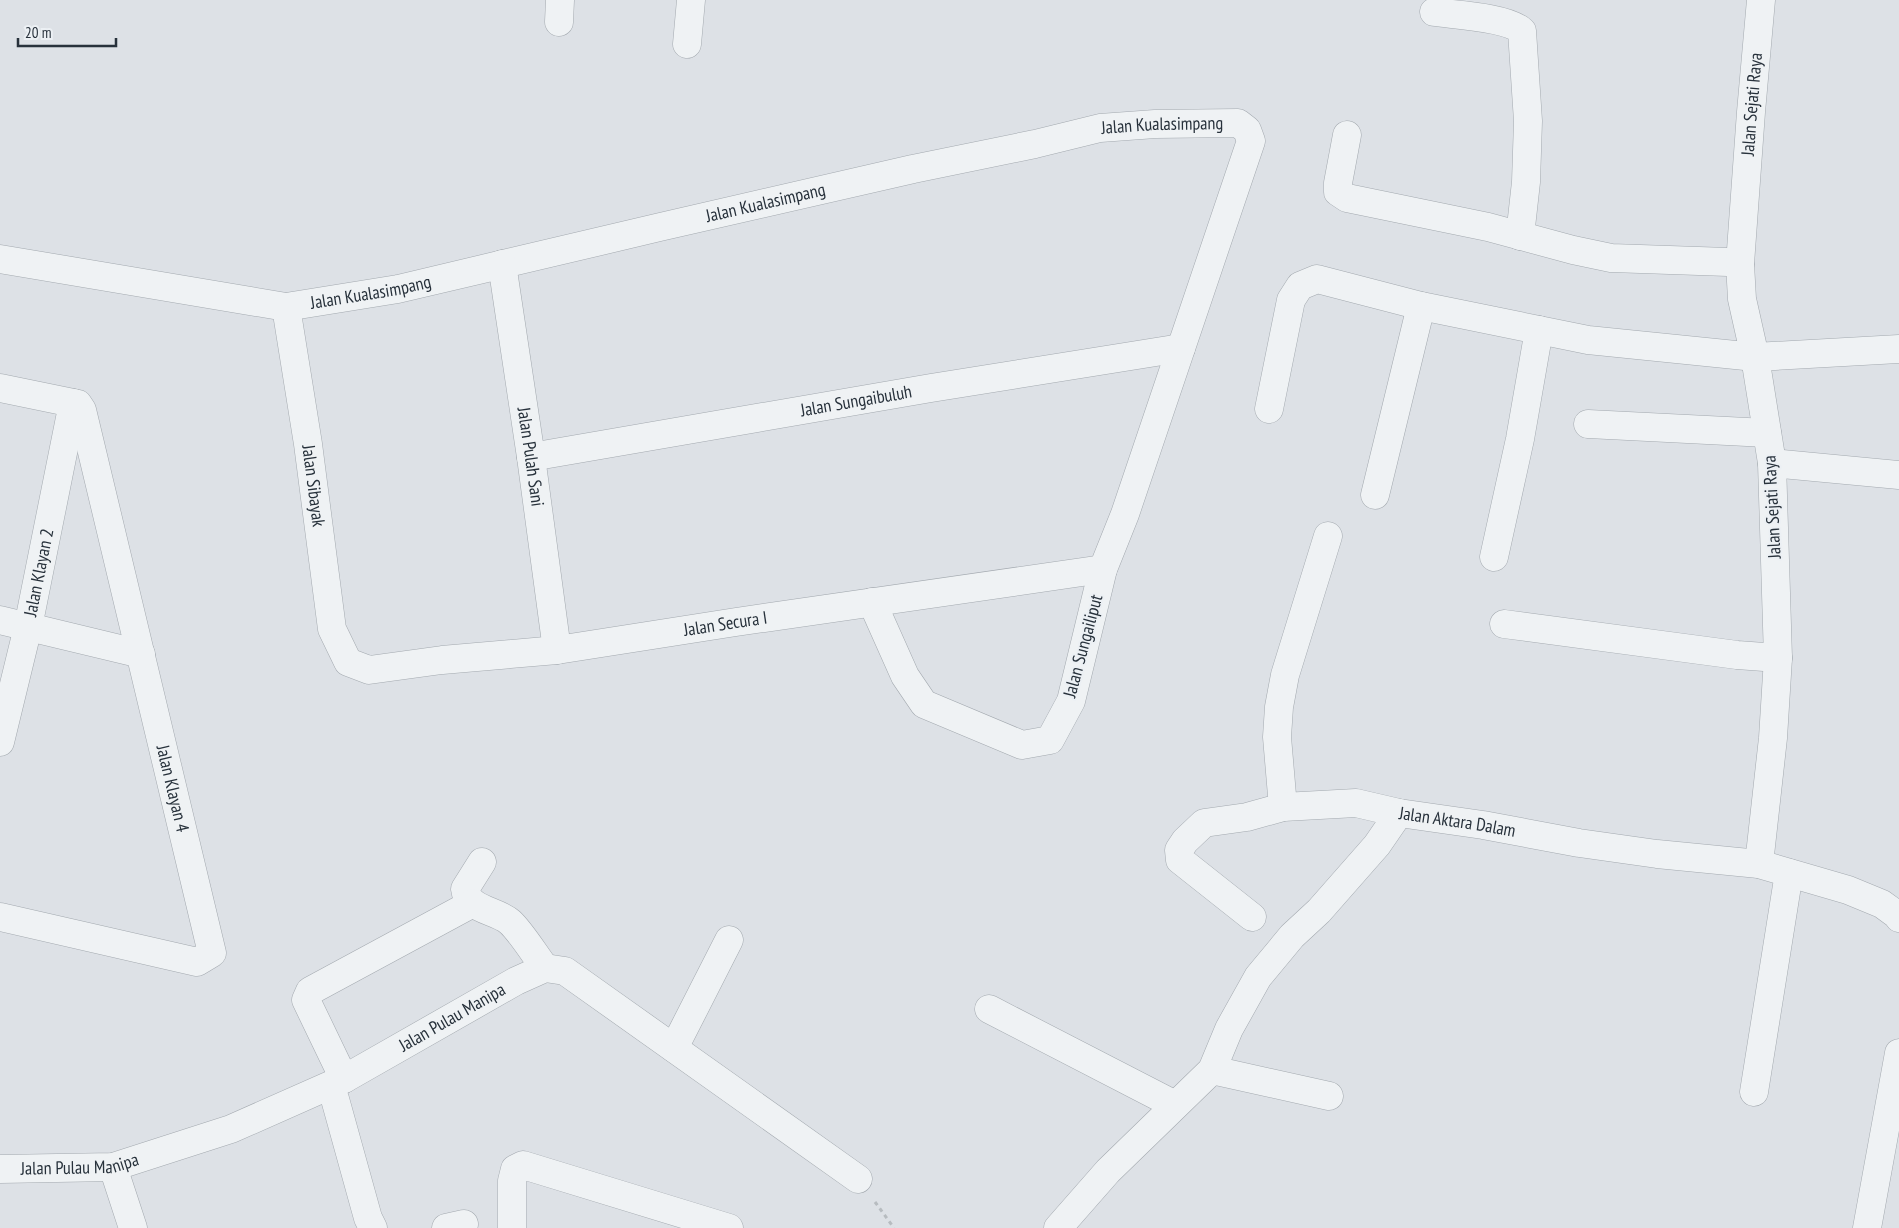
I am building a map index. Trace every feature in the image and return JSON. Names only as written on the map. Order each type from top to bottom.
[{"type":"street","points":[[687,44],[691,0]]},
{"type":"street","name":"Jalan Sejati Raya","points":[[1759,864],[1773,738],[1778,658],[1772,463],[1755,357],[1742,299],[1740,264],[1761,0]]},
{"type":"street","points":[[1434,12],[1503,22],[1515,25],[1522,31],[1528,121],[1526,182],[1520,236]]},
{"type":"street","name":"Jalan Kualasimpang","points":[[0,259],[286,308],[398,289],[1100,128],[1155,124],[1238,123],[1247,130],[1251,141],[1181,348]]},
{"type":"street","points":[[1347,135],[1338,192],[1347,198],[1488,227],[1610,258],[1740,264]]},
{"type":"street","name":"Jalan Pulah Sani","points":[[502,264],[557,650]]},
{"type":"street","points":[[1269,409],[1291,300],[1300,286],[1317,279],[1420,306],[1588,340],[1755,357],[1899,349]]},
{"type":"street","points":[[1375,494],[1420,306]]},
{"type":"street","name":"Jalan Sibayak","points":[[286,308],[308,444],[332,629],[348,662]]},
{"type":"street","points":[[1494,557],[1520,439],[1539,330]]},
{"type":"street","points":[[1103,569],[1125,514],[1181,348]]},
{"type":"street","name":"Jalan Sungaibuluh","points":[[531,457],[931,388],[1181,348]]},
{"type":"street","points":[[0,388],[78,406]]},
{"type":"street","name":"Jalan Klayan 2","points":[[0,742],[78,406]]},
{"type":"street","name":"Jalan Klayan 4","points":[[0,917],[197,962],[212,953],[141,654],[78,406]]},
{"type":"street","points":[[1588,424],[1767,433]]},
{"type":"street","points":[[1772,463],[1899,475]]},
{"type":"street","points":[[1283,807],[1277,737],[1279,707],[1285,675],[1328,536]]},
{"type":"street","name":"Jalan Secura I","points":[[348,662],[369,670],[442,660],[557,650],[1103,569]]},
{"type":"street","name":"Jalan Sungailiput","points":[[872,602],[905,676],[924,704],[1022,745],[1050,740],[1071,701],[1103,569]]},
{"type":"street","points":[[0,620],[141,654]]},
{"type":"street","points":[[1504,624],[1737,655],[1778,658]]},
{"type":"street","name":"Jalan Aktara Dalam","points":[[1252,917],[1180,860],[1179,850],[1185,841],[1204,823],[1247,817],[1283,807],[1356,803],[1579,843],[1657,854],[1759,864]]},
{"type":"street","points":[[1058,1228],[1108,1170],[1212,1070],[1229,1029],[1258,977],[1292,936],[1319,911],[1377,845],[1399,812]]},
{"type":"street","points":[[482,862],[465,888],[466,894],[473,903],[509,921],[545,968],[565,971],[858,1179]]},
{"type":"street","points":[[1759,864],[1848,890],[1882,904],[1898,914],[1899,918]]},
{"type":"street","points":[[1754,1092],[1789,873]]},
{"type":"street","points":[[373,1228],[368,1218],[335,1099],[337,1082],[306,1000],[310,991],[473,903]]},
{"type":"street","points":[[674,1048],[729,940]]},
{"type":"street","name":"Jalan Pulau Manipa","points":[[0,1170],[113,1167],[230,1129],[337,1082],[516,981],[545,968]]},
{"type":"street","points":[[988,1009],[1175,1105]]},
{"type":"street","points":[[1867,1228],[1899,1053]]},
{"type":"street","points":[[1212,1070],[1329,1096]]},
{"type":"street","points":[[512,1228],[512,1181],[515,1169],[523,1165],[729,1228]]},
{"type":"street","points":[[113,1167],[133,1228]]}]
